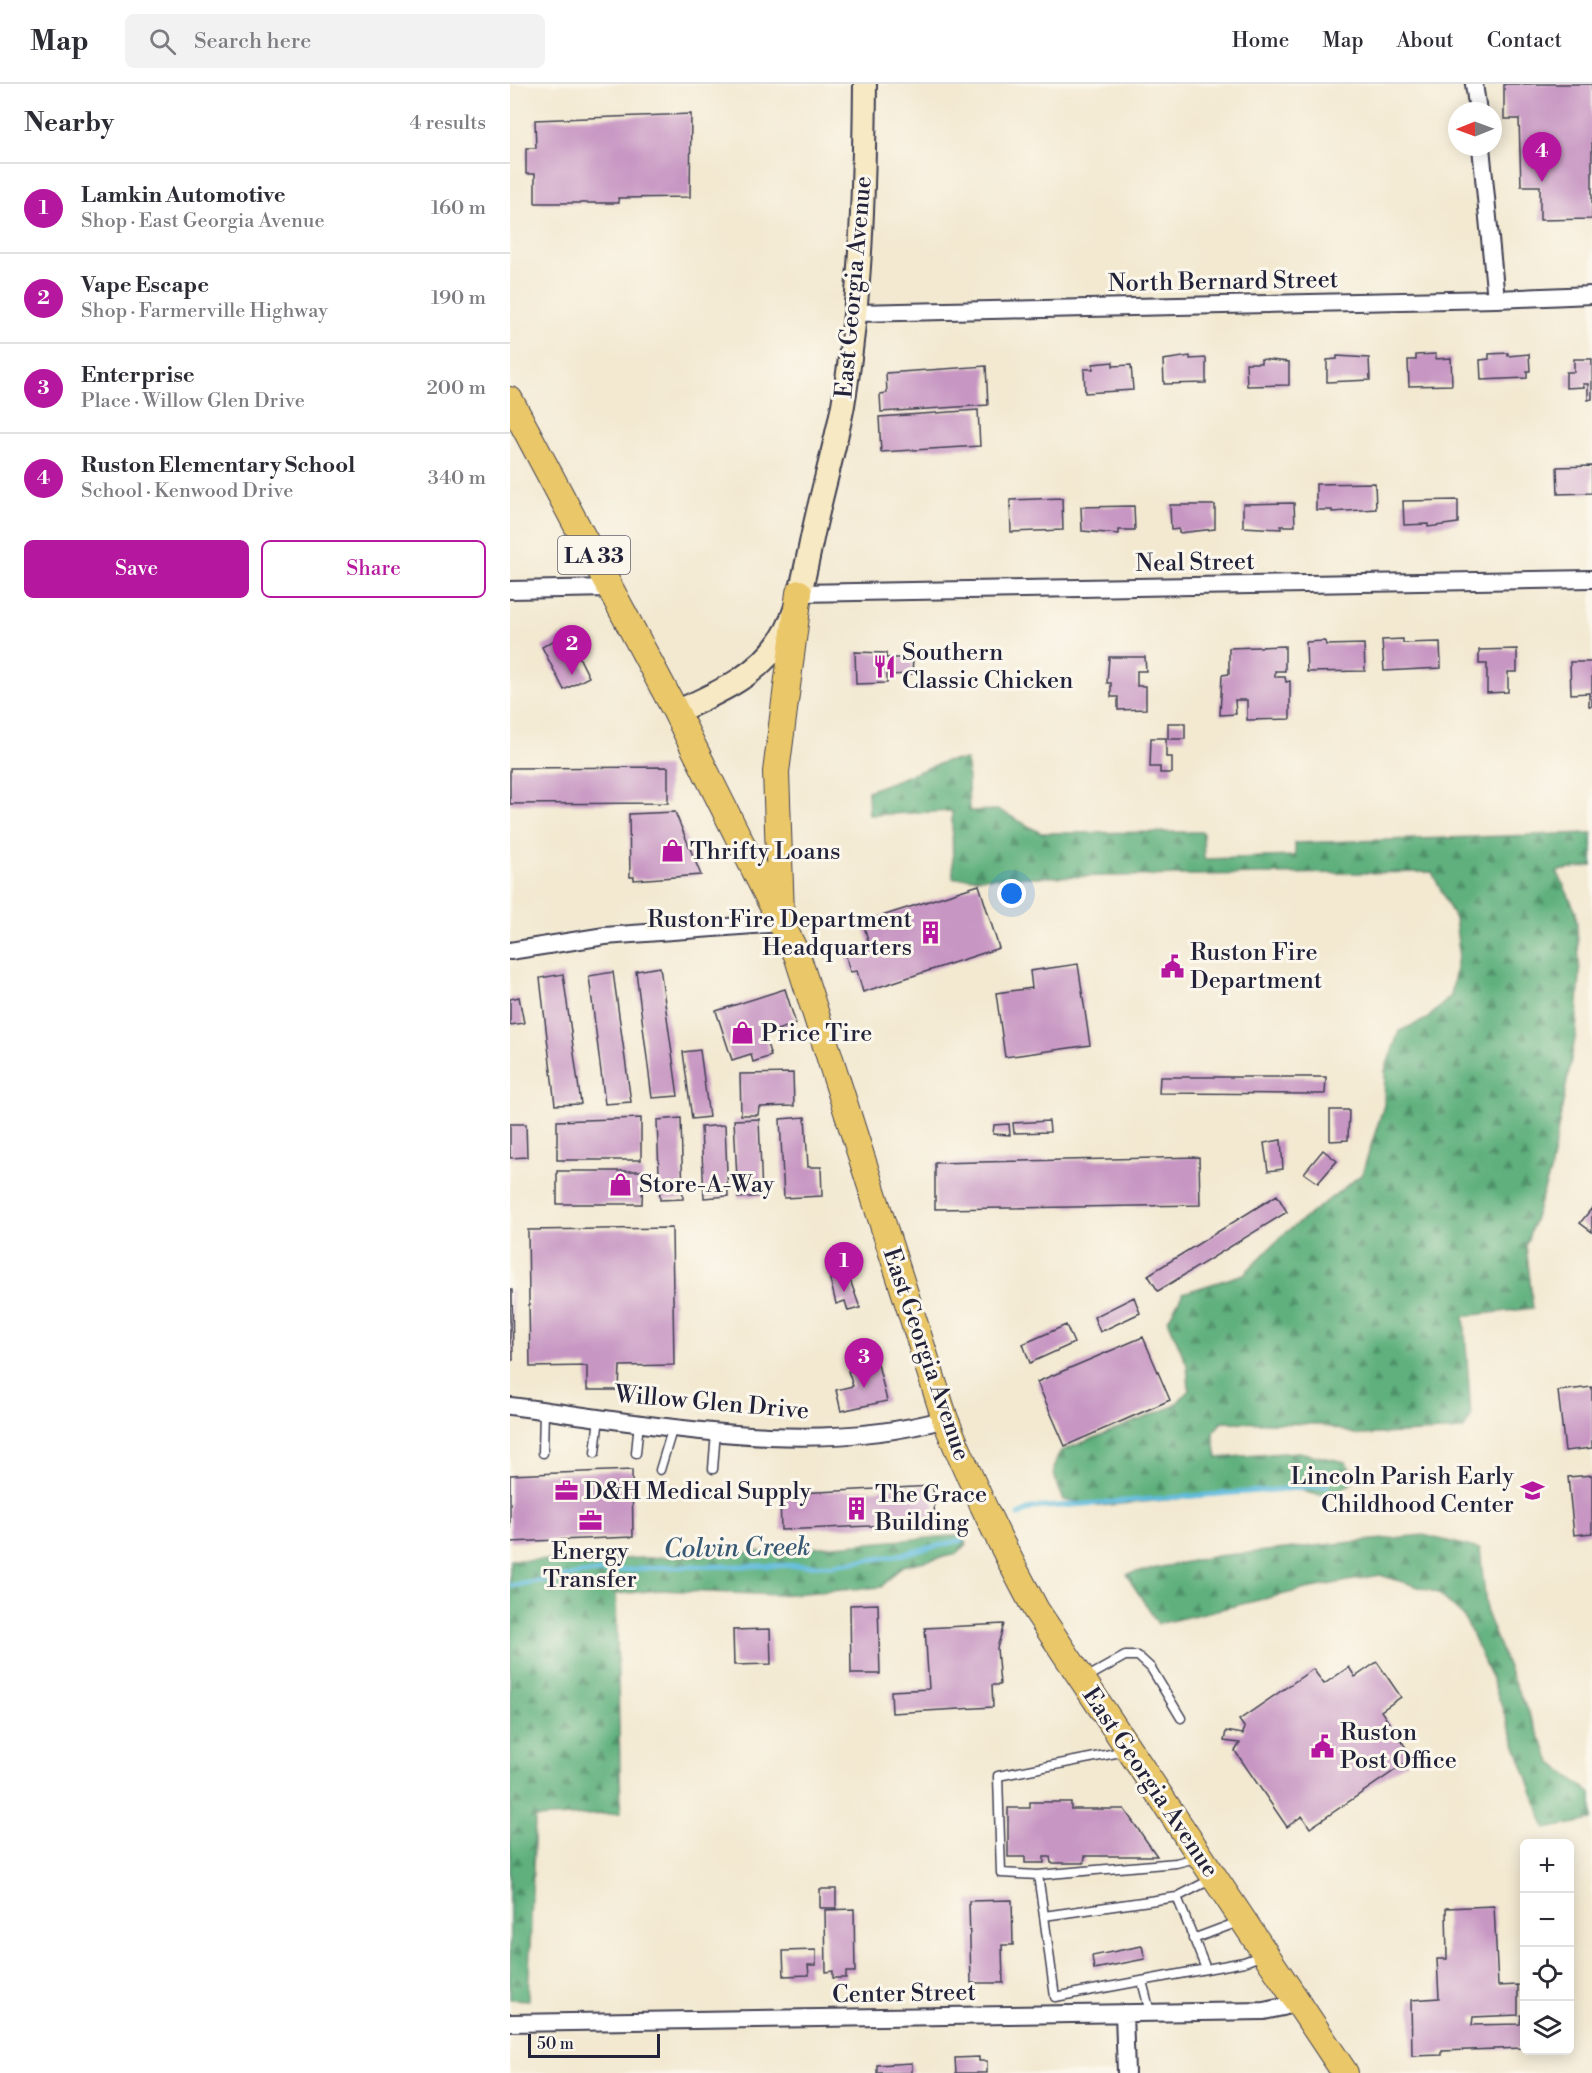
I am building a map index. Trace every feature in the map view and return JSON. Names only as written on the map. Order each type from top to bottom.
[{"type":"main road","name":"East Georgia Avenue","points":[[865,84],[862,231],[856,312],[842,406],[799,593],[784,637],[760,666],[731,687],[676,712],[797,955],[945,1419],[970,1481],[1036,1610],[1345,2073]]},
{"type":"main road","name":"LA 33","points":[[510,400],[676,712]]},
{"type":"main road","points":[[781,923],[776,772],[799,593]]},
{"type":"street","points":[[1474,84],[1477,102]]},
{"type":"street","points":[[1482,156],[1496,299]]},
{"type":"street","name":"North Bernard Street","points":[[856,312],[1592,295]]},
{"type":"street","name":"Neal Street","points":[[799,593],[1592,579]]},
{"type":"street","points":[[510,590],[612,588]]},
{"type":"street","points":[[510,951],[605,936],[781,923]]},
{"type":"street","name":"Willow Glen Drive","points":[[510,1406],[716,1431],[792,1435],[880,1433],[910,1429],[945,1419]]},
{"type":"street","name":"Center Street","points":[[510,2023],[1264,2011],[1283,2007],[1297,1998]]},
{"type":"street","points":[[1124,2013],[1126,2073]]},
{"type":"lane","points":[[543,1453],[544,1410]]},
{"type":"lane","points":[[595,1453],[598,1417]]},
{"type":"lane","points":[[636,1453],[639,1422]]},
{"type":"lane","points":[[660,1470],[673,1426]]},
{"type":"lane","points":[[713,1469],[716,1431]]},
{"type":"lane","points":[[1082,1680],[1120,1658],[1138,1656],[1151,1668],[1181,1718]]},
{"type":"lane","points":[[1129,1750],[998,1776],[1001,1873],[1038,1875],[1176,1863],[1208,1867]]},
{"type":"lane","points":[[1044,1916],[1177,1897],[1208,1867]]},
{"type":"lane","points":[[1038,1875],[1055,1997],[1244,1962],[1267,1954]]},
{"type":"lane","points":[[1177,1897],[1206,1969]]},
{"type":"lane","points":[[1193,1939],[1244,1919]]},
{"type":"lane","points":[[1143,1981],[1150,2012]]},
{"type":"green space","points":[[967,760],[969,811],[999,810],[1041,833],[1203,832],[1204,859],[1295,856],[1295,843],[1592,833],[1592,866],[1557,871],[1576,912],[1580,975],[1576,1033],[1550,1172],[1526,1245],[1533,1308],[1464,1316],[1471,1417],[1463,1430],[1358,1435],[1320,1424],[1222,1422],[1213,1432],[1217,1458],[1298,1452],[1345,1462],[1357,1478],[1343,1489],[1321,1495],[1297,1488],[1099,1506],[1064,1500],[1054,1470],[1061,1451],[1174,1406],[1189,1390],[1187,1365],[1168,1320],[1183,1293],[1244,1274],[1284,1234],[1362,1174],[1384,1105],[1385,1071],[1399,1031],[1427,1019],[1451,996],[1459,951],[1455,919],[1432,872],[953,878],[952,811],[869,815],[868,791],[946,761]]},
{"type":"green space","points":[[961,1535],[966,1544],[957,1554],[902,1566],[881,1587],[778,1595],[660,1590],[616,1594],[621,1813],[535,1818],[528,2000],[510,1999],[510,1560],[679,1556]]},
{"type":"green space","points":[[1423,1535],[1480,1549],[1487,1615],[1513,1680],[1552,1763],[1592,1794],[1592,1820],[1546,1829],[1493,1682],[1464,1617],[1438,1593],[1380,1575],[1306,1589],[1158,1624],[1126,1574],[1217,1556]]},
{"type":"building","points":[[1504,84],[1592,84],[1592,219],[1540,220],[1540,186],[1521,186],[1519,119],[1504,119]]},
{"type":"building","points":[[691,114],[690,197],[618,198],[619,203],[535,203],[535,174],[526,174],[526,148],[536,148],[535,120]]},
{"type":"building","points":[[1508,353],[1508,356],[1529,354],[1530,371],[1527,371],[1527,378],[1481,380],[1480,360],[1489,359],[1489,354]]},
{"type":"building","points":[[1436,354],[1436,359],[1451,358],[1452,385],[1409,386],[1408,360],[1416,360],[1416,355]]},
{"type":"building","points":[[1190,356],[1190,359],[1206,358],[1206,383],[1164,384],[1163,360]]},
{"type":"building","points":[[1337,356],[1369,358],[1370,380],[1327,382],[1327,360],[1337,359]]},
{"type":"building","points":[[1261,359],[1289,362],[1289,385],[1247,386],[1246,363],[1261,363]]},
{"type":"building","points":[[1574,359],[1592,359],[1592,399],[1588,400],[1588,384],[1583,384],[1584,387],[1566,388],[1566,372],[1574,372]]},
{"type":"building","points":[[1113,362],[1113,366],[1131,365],[1133,390],[1085,393],[1084,369],[1093,369],[1093,364]]},
{"type":"building","points":[[986,366],[988,405],[881,412],[880,394],[887,393],[886,373]]},
{"type":"building","points":[[978,410],[980,446],[881,452],[879,417]]},
{"type":"building","points":[[1592,466],[1592,493],[1558,494],[1557,467]]},
{"type":"building","points":[[1375,483],[1376,509],[1332,512],[1332,510],[1316,510],[1316,484]]},
{"type":"building","points":[[1062,498],[1063,530],[1011,532],[1010,500]]},
{"type":"building","points":[[1458,500],[1458,523],[1428,527],[1428,524],[1404,525],[1403,501]]},
{"type":"building","points":[[1294,503],[1295,526],[1281,526],[1281,529],[1243,527],[1243,504]]},
{"type":"building","points":[[1170,505],[1215,505],[1215,529],[1179,533],[1179,529],[1171,530]]},
{"type":"building","points":[[1134,506],[1135,530],[1119,530],[1119,534],[1082,531],[1081,507]]},
{"type":"building","points":[[567,633],[589,677],[564,690],[542,647]]},
{"type":"building","points":[[1403,639],[1403,643],[1440,642],[1441,668],[1384,671],[1382,640]]},
{"type":"building","points":[[1325,641],[1326,645],[1364,644],[1365,671],[1307,672],[1306,642]]},
{"type":"building","points":[[1285,646],[1285,671],[1275,671],[1275,677],[1285,677],[1286,682],[1290,681],[1290,719],[1247,720],[1247,700],[1235,700],[1236,714],[1220,715],[1222,675],[1229,674],[1229,648]]},
{"type":"building","points":[[1517,649],[1517,672],[1508,672],[1508,692],[1487,693],[1487,664],[1479,664],[1479,650]]},
{"type":"building","name":"Southern Classic Chicken","points":[[855,652],[886,653],[886,658],[913,658],[912,674],[887,675],[887,683],[856,684]]},
{"type":"building","points":[[1109,657],[1145,657],[1146,671],[1137,671],[1137,686],[1146,686],[1146,709],[1118,710],[1118,697],[1111,697],[1111,683],[1107,683]]},
{"type":"building","points":[[1570,662],[1592,662],[1592,706],[1589,706],[1589,693],[1571,694]]},
{"type":"building","points":[[1168,723],[1185,723],[1185,739],[1168,739]]},
{"type":"building","points":[[1151,738],[1166,738],[1166,757],[1172,757],[1172,773],[1160,773],[1160,767],[1150,767]]},
{"type":"building","points":[[668,767],[668,803],[510,804],[510,768]]},
{"type":"building","points":[[675,812],[701,875],[634,880],[634,877],[630,877],[629,814]]},
{"type":"building","name":"Ruston Fire Department Headquarters","points":[[979,885],[999,948],[863,992],[857,971],[850,972],[845,952],[869,944],[863,922]]},
{"type":"building","points":[[1078,964],[1090,1045],[1005,1057],[996,993],[1032,988],[1030,971]]},
{"type":"building","points":[[660,967],[678,1096],[652,1098],[636,971]]},
{"type":"building","points":[[613,972],[631,1102],[605,1104],[589,976]]},
{"type":"building","points":[[563,974],[581,1104],[555,1105],[540,978]]},
{"type":"building","name":"Price Tire","points":[[785,989],[796,1024],[764,1034],[771,1056],[753,1062],[751,1054],[732,1060],[716,1011]]},
{"type":"building","points":[[519,997],[524,1023],[510,1025],[510,999]]},
{"type":"building","points":[[700,1050],[709,1117],[692,1119],[683,1052]]},
{"type":"building","points":[[793,1073],[794,1106],[759,1107],[758,1115],[741,1115],[740,1074]]},
{"type":"building","points":[[1160,1077],[1326,1077],[1325,1094],[1159,1093]]},
{"type":"building","points":[[1330,1110],[1349,1110],[1348,1140],[1330,1141]]},
{"type":"building","points":[[805,1117],[808,1167],[821,1167],[822,1196],[784,1198],[780,1119]]},
{"type":"building","points":[[641,1118],[641,1160],[557,1160],[557,1121]]},
{"type":"building","points":[[681,1118],[683,1199],[660,1200],[657,1120]]},
{"type":"building","points":[[759,1119],[762,1196],[738,1198],[734,1120]]},
{"type":"building","points":[[1049,1121],[1050,1132],[1014,1133],[1013,1123]]},
{"type":"building","points":[[510,1124],[526,1124],[527,1157],[510,1158]]},
{"type":"building","points":[[1009,1124],[1010,1135],[993,1134],[994,1125]]},
{"type":"building","points":[[725,1125],[728,1196],[704,1198],[701,1127]]},
{"type":"building","points":[[1281,1140],[1283,1169],[1268,1171],[1264,1143]]},
{"type":"building","points":[[1323,1150],[1337,1161],[1318,1183],[1304,1173]]},
{"type":"building","points":[[1199,1157],[1200,1205],[935,1209],[935,1163]]},
{"type":"building","points":[[557,1171],[643,1171],[642,1204],[557,1204]]},
{"type":"building","points":[[1277,1195],[1287,1212],[1158,1291],[1148,1275]]},
{"type":"building","points":[[1592,1208],[1592,1232],[1580,1223]]},
{"type":"building","points":[[672,1228],[674,1365],[620,1366],[619,1390],[587,1390],[587,1366],[530,1367],[528,1230]]},
{"type":"building","points":[[842,1257],[860,1308],[848,1311],[845,1301],[836,1304],[826,1262]]},
{"type":"building","points":[[510,1290],[512,1290],[513,1360],[510,1360]]},
{"type":"building","points":[[1134,1297],[1140,1313],[1100,1332],[1094,1317]]},
{"type":"building","points":[[1066,1325],[1074,1343],[1030,1363],[1023,1344]]},
{"type":"building","points":[[1143,1337],[1170,1400],[1065,1446],[1037,1382]]},
{"type":"building","points":[[878,1364],[887,1401],[841,1411],[836,1390],[853,1386],[848,1371]]},
{"type":"building","points":[[1592,1387],[1592,1448],[1565,1451],[1558,1391]]},
{"type":"building","points":[[632,1470],[633,1537],[510,1542],[510,1475]]},
{"type":"building","points":[[1592,1475],[1592,1533],[1574,1535],[1568,1477]]},
{"type":"building","name":"The Grace Building","points":[[933,1486],[935,1523],[781,1530],[780,1494]]},
{"type":"building","points":[[878,1604],[880,1674],[851,1674],[850,1605]]},
{"type":"building","points":[[1004,1624],[997,1648],[1000,1685],[992,1685],[993,1707],[892,1713],[891,1691],[929,1689],[925,1628]]},
{"type":"building","points":[[770,1629],[771,1664],[734,1665],[733,1630]]},
{"type":"building","name":"Ruston Post Office","points":[[1377,1662],[1401,1697],[1381,1711],[1413,1758],[1310,1828],[1302,1816],[1287,1827],[1235,1751],[1240,1743],[1224,1741],[1226,1731],[1243,1734],[1244,1727],[1239,1720],[1313,1669],[1324,1684],[1349,1667],[1355,1677]]},
{"type":"building","points":[[1030,1802],[1071,1802],[1071,1809],[1124,1809],[1157,1856],[1085,1856],[1084,1863],[1051,1863],[1050,1857],[1044,1857],[1044,1863],[1025,1863],[1025,1857],[1008,1857],[1008,1808],[1030,1808]]},
{"type":"building","points":[[820,1889],[836,1889],[836,1908],[820,1908]]},
{"type":"building","points":[[1012,1900],[1013,1945],[1002,1945],[1003,1983],[971,1983],[969,1901]]},
{"type":"building","points":[[1494,1906],[1498,1986],[1518,1985],[1518,2015],[1473,2017],[1472,2025],[1520,2024],[1520,2048],[1442,2051],[1442,2055],[1412,2056],[1411,2000],[1439,1998],[1437,1959],[1447,1959],[1446,1908]]},
{"type":"building","points":[[854,1909],[855,1972],[846,1972],[846,1978],[833,1978],[833,1971],[826,1972],[825,1910]]},
{"type":"building","points":[[1142,1946],[1145,1959],[1094,1969],[1092,1956]]},
{"type":"building","points":[[816,1950],[816,1965],[808,1965],[809,1975],[784,1976],[783,1951]]},
{"type":"building","points":[[979,2057],[979,2061],[987,2061],[987,2073],[956,2073],[955,2058]]},
{"type":"building","points":[[912,2063],[912,2073],[877,2073],[877,2065]]},
{"type":"waterway","name":"Colvin Creek","points":[[1019,1515],[1032,1508],[1327,1486]]},
{"type":"waterway","name":"Colvin Creek","points":[[510,1586],[588,1573],[662,1567],[833,1565],[895,1556],[962,1540]]},
{"type":"place","name":"Ruston Elementary School","points":[[1542,182]]},
{"type":"place","name":"Southern Classic Chicken","points":[[884,666]]},
{"type":"place","name":"Vape Escape","points":[[572,675]]},
{"type":"place","name":"Thrifty Loans","points":[[672,851]]},
{"type":"place","name":"Ruston Fire Department Headquarters","points":[[930,933]]},
{"type":"place","name":"Ruston Fire Department","points":[[1172,966]]},
{"type":"place","name":"Price Tire","points":[[743,1033]]},
{"type":"place","name":"Store-A-Way","points":[[621,1184]]},
{"type":"place","name":"Lamkin Automotive","points":[[844,1292]]},
{"type":"place","name":"Enterprise","points":[[864,1388]]},
{"type":"place","name":"Lincoln Parish Early Childhood Center","points":[[1532,1490]]},
{"type":"place","name":"D&H Medical Supply","points":[[566,1491]]},
{"type":"place","name":"The Grace Building","points":[[857,1508]]},
{"type":"place","name":"Energy Transfer","points":[[590,1521]]},
{"type":"place","name":"Ruston Post Office","points":[[1322,1746]]}]
